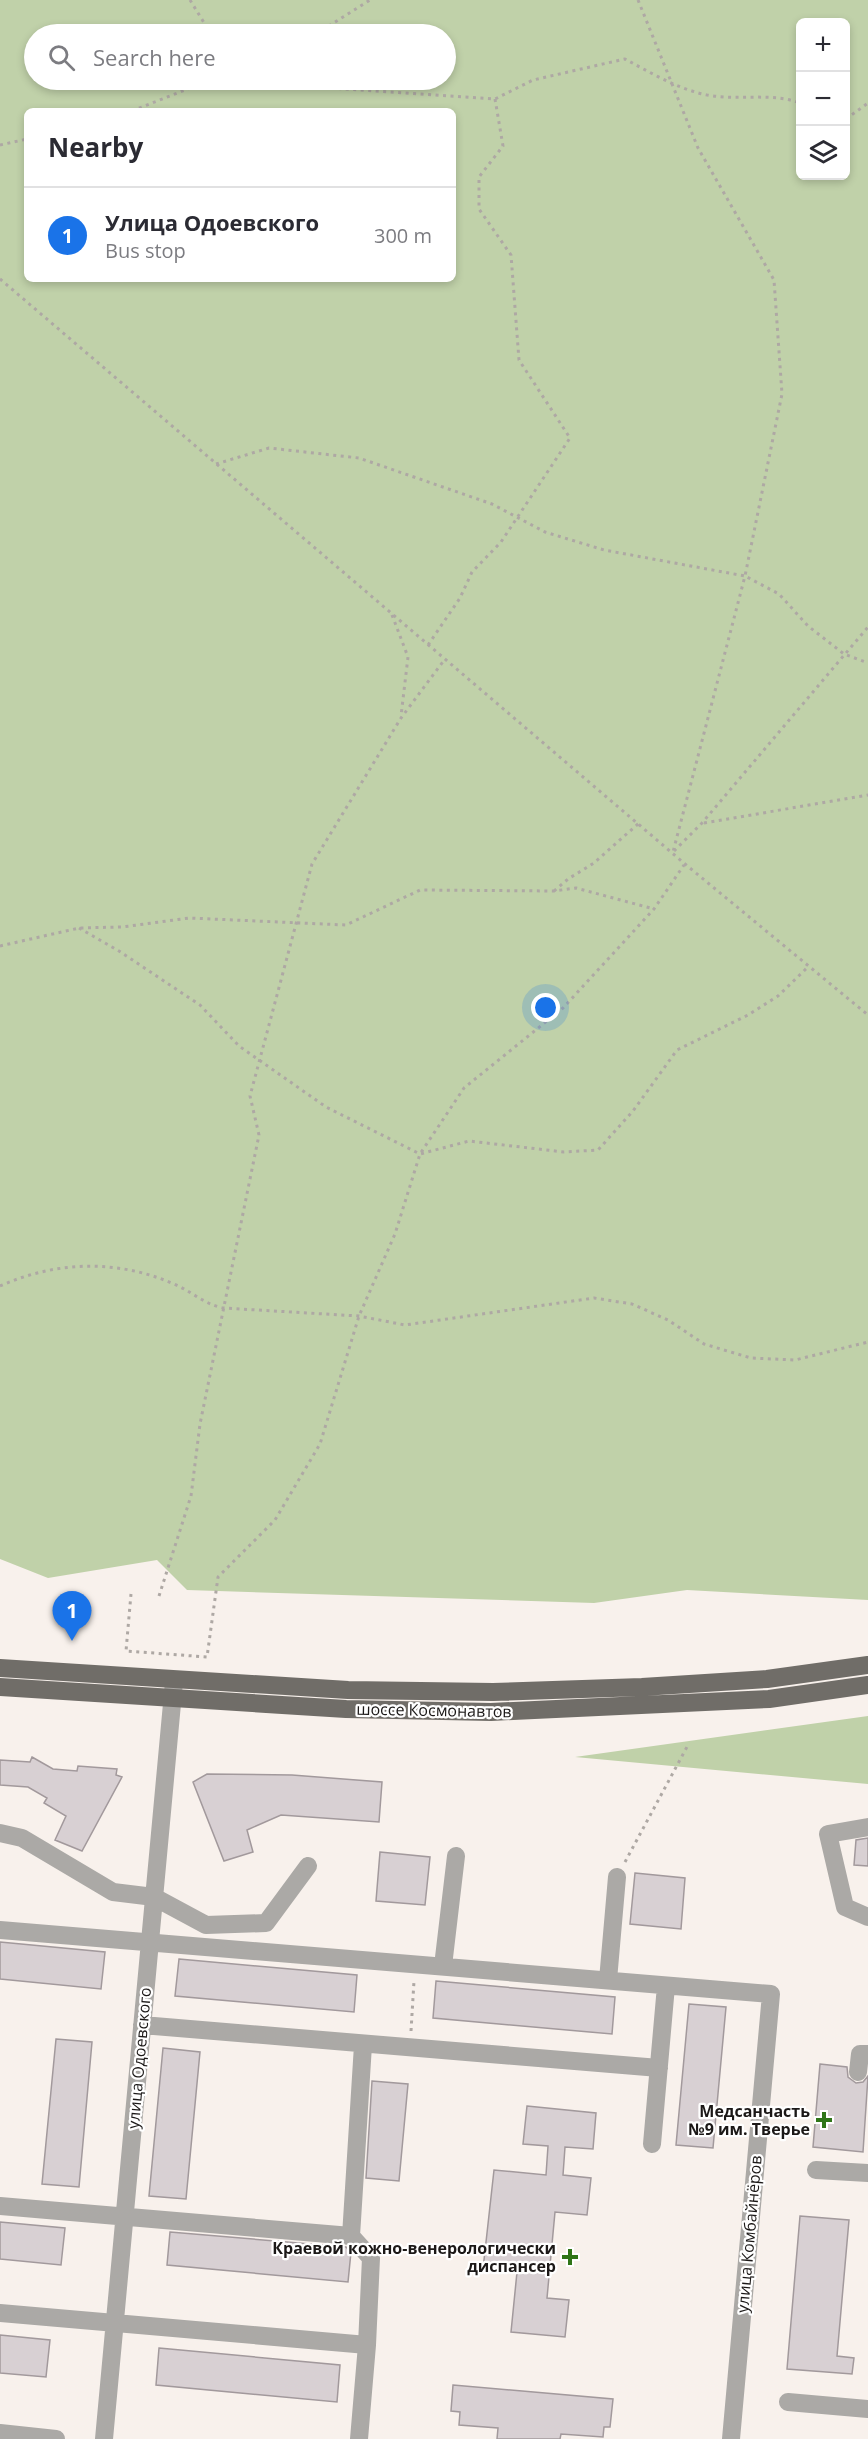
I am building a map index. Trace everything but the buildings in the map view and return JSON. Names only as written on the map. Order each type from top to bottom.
[{"type":"main road","name":"шоссе Космонавтов","points":[[0,1668],[348,1690],[493,1692],[642,1687],[767,1679],[868,1665]]},
{"type":"main road","name":"шоссе Космонавтов","points":[[0,1687],[346,1708],[491,1712],[769,1698],[868,1685]]},
{"type":"street","name":"улица Одоевского","points":[[104,2439],[175,1678]]},
{"type":"street","points":[[868,1827],[828,1834],[845,1907],[868,1917]]},
{"type":"street","points":[[0,1833],[22,1838],[113,1892],[154,1897],[206,1925],[266,1923],[308,1866]]},
{"type":"street","points":[[443,1966],[456,1856]]},
{"type":"street","points":[[608,1980],[617,1877]]},
{"type":"street","points":[[0,1930],[666,1986],[652,2144]]},
{"type":"street","name":"улица Комбайнёров","points":[[666,1986],[771,1994],[731,2439]]},
{"type":"street","points":[[142,2025],[659,2068]]},
{"type":"street","points":[[351,2236],[363,2045]]},
{"type":"street","points":[[858,2072],[860,2054],[868,2054]]},
{"type":"street","points":[[816,2170],[868,2174]]},
{"type":"street","points":[[0,2206],[351,2236],[370,2258],[368,2345],[359,2439]]},
{"type":"street","points":[[0,2313],[368,2345]]},
{"type":"street","points":[[788,2402],[868,2409]]},
{"type":"street","points":[[0,2433],[56,2439]]},
{"type":"path","points":[[190,0],[205,24]]},
{"type":"path","points":[[332,24],[370,0]]},
{"type":"path","points":[[638,0],[698,148],[774,280],[782,394],[745,576],[673,852]]},
{"type":"path","points":[[361,90],[495,99],[533,80],[625,59],[671,83],[708,95],[782,96],[796,101]]},
{"type":"path","points":[[140,108],[185,90]]},
{"type":"path","points":[[428,645],[460,598],[472,572],[501,542],[570,438],[519,360],[511,255],[480,209],[479,177],[503,146],[495,99]]},
{"type":"path","points":[[850,116],[868,103]]},
{"type":"path","points":[[0,145],[24,140]]},
{"type":"path","points":[[0,279],[685,864],[868,1015]]},
{"type":"path","points":[[216,464],[269,447],[359,458],[492,504],[545,532],[603,550],[745,576],[779,594],[808,626],[844,654],[868,663]]},
{"type":"path","points":[[392,614],[408,657],[401,718]]},
{"type":"path","points":[[673,852],[702,823],[868,627]]},
{"type":"path","points":[[159,1596],[191,1496],[200,1424],[259,1135],[250,1096],[312,864],[401,718],[445,659]]},
{"type":"path","points":[[702,823],[868,795]]},
{"type":"path","points":[[554,891],[568,879],[594,863],[639,823]]},
{"type":"path","points":[[131,1594],[126,1651],[207,1657],[218,1577],[274,1520],[320,1444],[359,1316],[395,1234],[420,1154],[464,1088],[563,1008],[654,909],[685,864]]},
{"type":"path","points":[[0,946],[79,928],[122,927],[189,918],[346,925],[420,890],[554,891],[576,888],[654,909]]},
{"type":"path","points":[[79,928],[119,951],[200,1005],[239,1047],[326,1107],[420,1154],[469,1142],[564,1152],[598,1150],[633,1111],[677,1050],[748,1015],[778,996],[809,966]]},
{"type":"path","points":[[0,1286],[69,1266],[107,1265],[173,1284],[213,1306],[223,1308],[359,1316],[405,1325],[594,1298],[632,1304],[668,1320],[704,1344],[750,1358],[795,1360],[868,1342]]},
{"type":"path","points":[[617,1877],[687,1745]]},
{"type":"path","points":[[410,2049],[415,1964]]},
{"type":"green space","points":[[0,0],[868,0],[868,1600],[687,1590],[594,1603],[187,1590],[157,1560],[48,1578],[0,1559]]},
{"type":"green space","points":[[868,1716],[868,1784],[575,1757]]},
{"type":"place","name":"Улица Одоевского","points":[[72,1641]]},
{"type":"place","name":"Медсанчасть №9 им. Тверье","points":[[824,2120]]},
{"type":"place","name":"Краевой кожно-венерологически диспансер","points":[[570,2257]]}]
